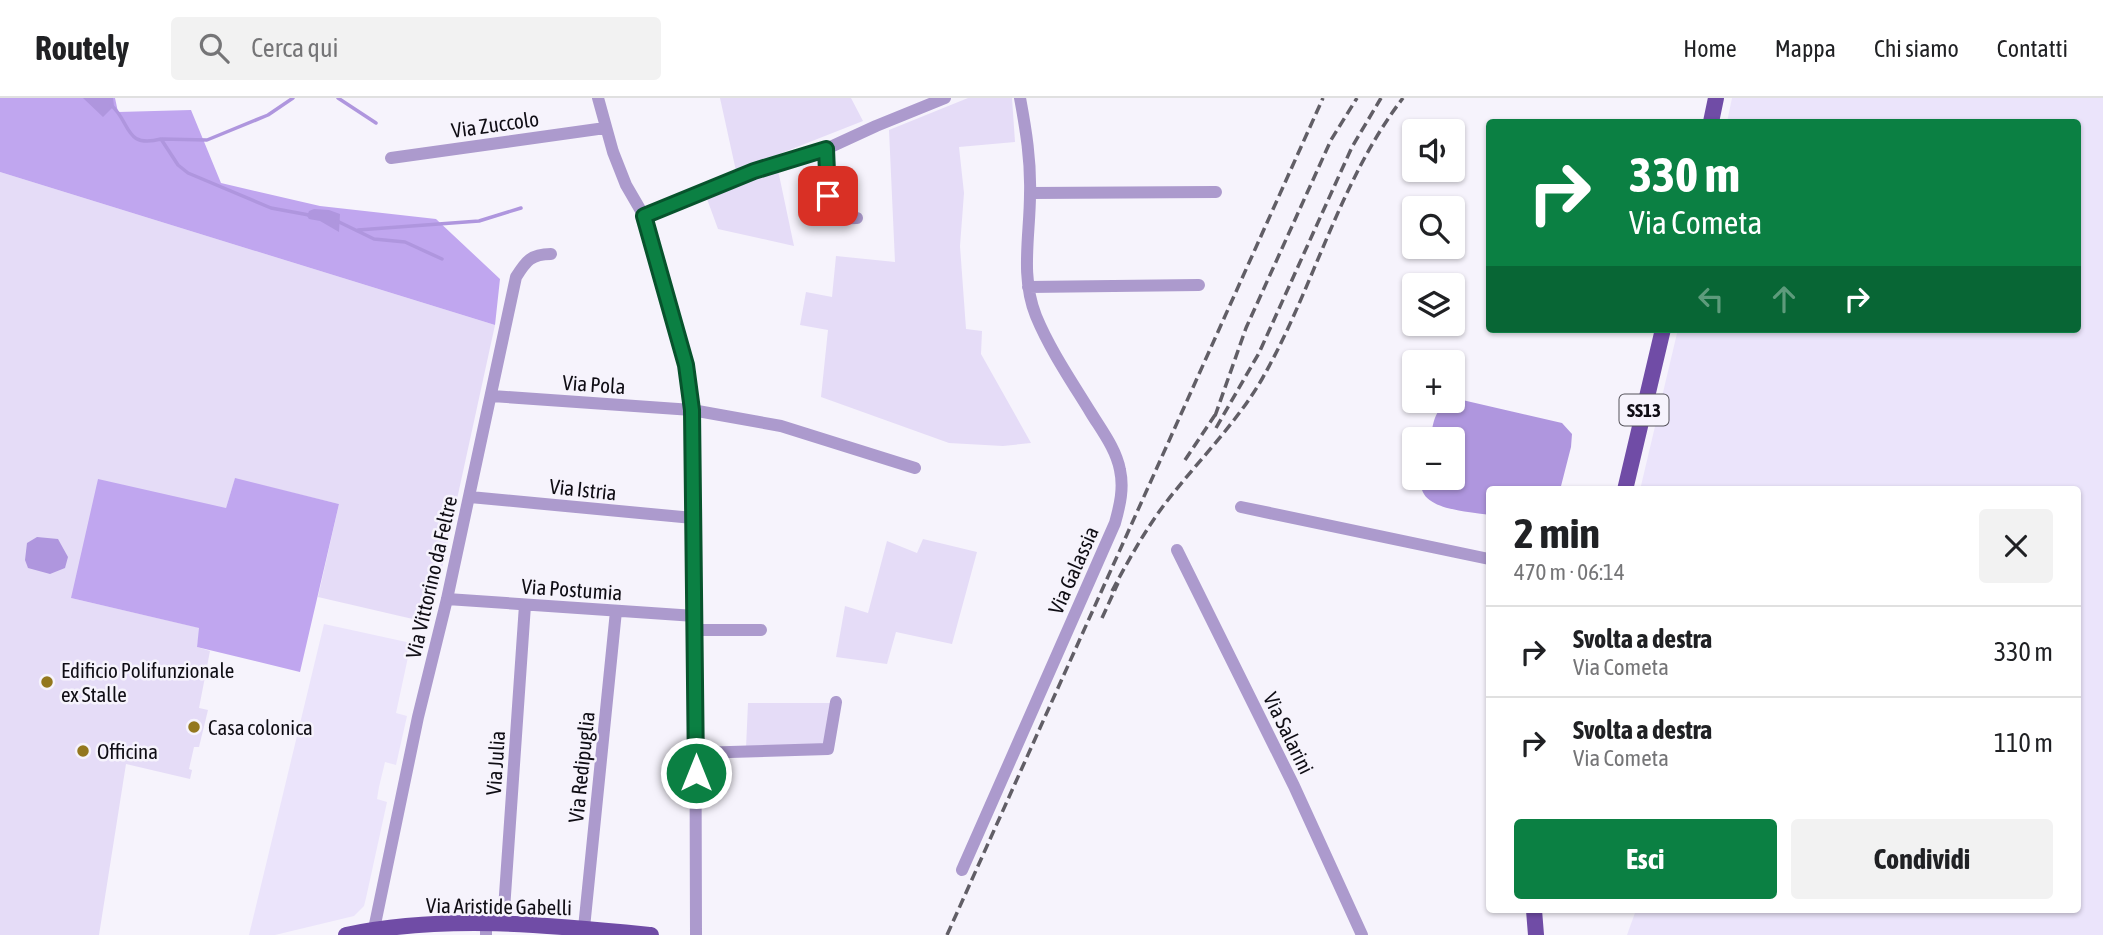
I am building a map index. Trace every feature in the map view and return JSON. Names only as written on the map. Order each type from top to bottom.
[{"type":"main road","points":[[1712,119],[1716,98]]},
{"type":"main road","name":"SS13","points":[[1626,486],[1662,333]]},
{"type":"main road","points":[[1522,935],[1533,913]]},
{"type":"main road","points":[[1534,913],[1536,935]]},
{"type":"main road","name":"Via Aristide Gabelli","points":[[346,935],[430,925],[486,931],[503,924],[651,935]]},
{"type":"street","points":[[598,98],[605,128],[626,185],[644,216],[686,365],[692,410],[696,935]]},
{"type":"street","points":[[644,216],[754,171],[826,149],[945,98]]},
{"type":"street","name":"Via Galassia","points":[[962,870],[1115,523],[1120,503],[1120,470],[1112,446],[1056,357],[1035,315],[1028,287],[1026,267],[1030,193],[1027,135],[1020,98]]},
{"type":"street","name":"Via Zuccolo","points":[[391,158],[605,128]]},
{"type":"street","points":[[826,149],[829,219],[857,218]]},
{"type":"street","points":[[1030,193],[1216,192]]},
{"type":"street","name":"Via Vittorino da Feltre","points":[[374,932],[418,718],[470,497],[516,277],[524,264],[537,254],[551,254]]},
{"type":"street","points":[[1028,287],[1199,285]]},
{"type":"street","name":"Via Pola","points":[[492,396],[692,410],[781,426],[915,468]]},
{"type":"street","name":"Via Istria","points":[[470,497],[693,518]]},
{"type":"street","points":[[1241,507],[1486,558]]},
{"type":"street","name":"Via Salarini","points":[[1177,550],[1294,786],[1362,935]]},
{"type":"street","name":"Via Postumia","points":[[447,599],[695,616]]},
{"type":"street","name":"Via Julia","points":[[503,924],[525,605]]},
{"type":"street","name":"Via Redipuglia","points":[[584,928],[616,611]]},
{"type":"street","points":[[695,629],[761,630]]},
{"type":"street","points":[[696,754],[828,749],[836,702]]},
{"type":"shaded area","points":[[0,98],[115,98],[118,112],[191,110],[221,183],[320,206],[436,219],[500,279],[495,325],[0,172]]},
{"type":"shaded area","points":[[83,98],[113,98],[114,106],[103,117]]},
{"type":"shaded area","points":[[720,98],[851,98],[863,121],[736,171]]},
{"type":"shaded area","points":[[968,98],[1012,98],[1015,142],[959,147],[964,193],[960,246],[966,329],[982,331],[981,354],[1031,443],[1003,446],[949,443],[821,397],[828,330],[800,325],[806,292],[832,297],[836,256],[895,262],[889,130]]},
{"type":"shaded area","points":[[1732,98],[2103,98],[2103,935],[1627,935],[1635,913],[2081,913],[2081,486],[1641,486],[1677,333],[2081,333],[2081,119],[1728,119]]},
{"type":"shaded area","points":[[778,170],[794,246],[718,229],[707,199]]},
{"type":"shaded area","points":[[0,172],[495,325],[430,623],[318,597],[339,504],[235,479],[226,508],[71,598],[200,628],[197,647],[210,651],[199,708],[208,710],[199,747],[194,747],[189,769],[192,770],[190,779],[126,764],[99,935],[0,935]]},
{"type":"shaded area","points":[[314,209],[340,214],[339,232],[320,221],[309,219],[309,211]]},
{"type":"shaded area","points":[[1465,401],[1562,423],[1572,434],[1561,486],[1486,486],[1486,515],[1434,503],[1422,490],[1465,490],[1465,427],[1433,427],[1437,414],[1465,413]]},
{"type":"shaded area","points":[[235,478],[339,504],[300,672],[197,647],[199,628],[71,598],[98,479],[226,508]]},
{"type":"shaded area","points":[[37,537],[58,539],[68,557],[65,568],[50,574],[28,568],[25,560],[27,543]]},
{"type":"shaded area","points":[[923,539],[977,552],[952,644],[896,632],[887,664],[836,657],[845,606],[868,613],[887,541],[917,553]]},
{"type":"shaded area","points":[[324,624],[411,643],[396,713],[407,716],[396,765],[385,762],[379,787],[377,799],[387,802],[366,898],[364,906],[354,916],[275,935],[249,935]]},
{"type":"shaded area","points":[[748,703],[831,703],[824,746],[746,748]]},
{"type":"waterway","points":[[162,139],[207,140],[268,115],[293,98]]},
{"type":"waterway","points":[[338,98],[376,123]]},
{"type":"waterway","points":[[111,105],[134,137],[149,141],[161,139],[178,165],[188,173],[271,208],[309,215]]},
{"type":"waterway","points":[[358,230],[479,221],[521,208]]},
{"type":"waterway","points":[[337,221],[374,239],[405,242],[442,259]]},
{"type":"railway","points":[[947,935],[1323,98]]},
{"type":"railway","points":[[1215,416],[1246,328],[1331,140],[1357,98]]},
{"type":"railway","points":[[1216,428],[1259,353],[1352,147],[1381,98]]},
{"type":"railway","points":[[1112,591],[1157,515],[1252,396],[1297,308],[1361,164],[1403,98]]},
{"type":"railway","points":[[1185,460],[1215,415]]},
{"type":"railway","points":[[1102,618],[1118,583]]},
{"type":"place","name":"Edificio Polifunzionale ex Stalle","points":[[47,682]]},
{"type":"place","name":"Casa colonica","points":[[194,727]]},
{"type":"place","name":"Officina","points":[[83,751]]},
{"type":"route","points":[[696,773],[692,410],[686,365],[644,216],[754,171],[826,149],[828,196]]}]
